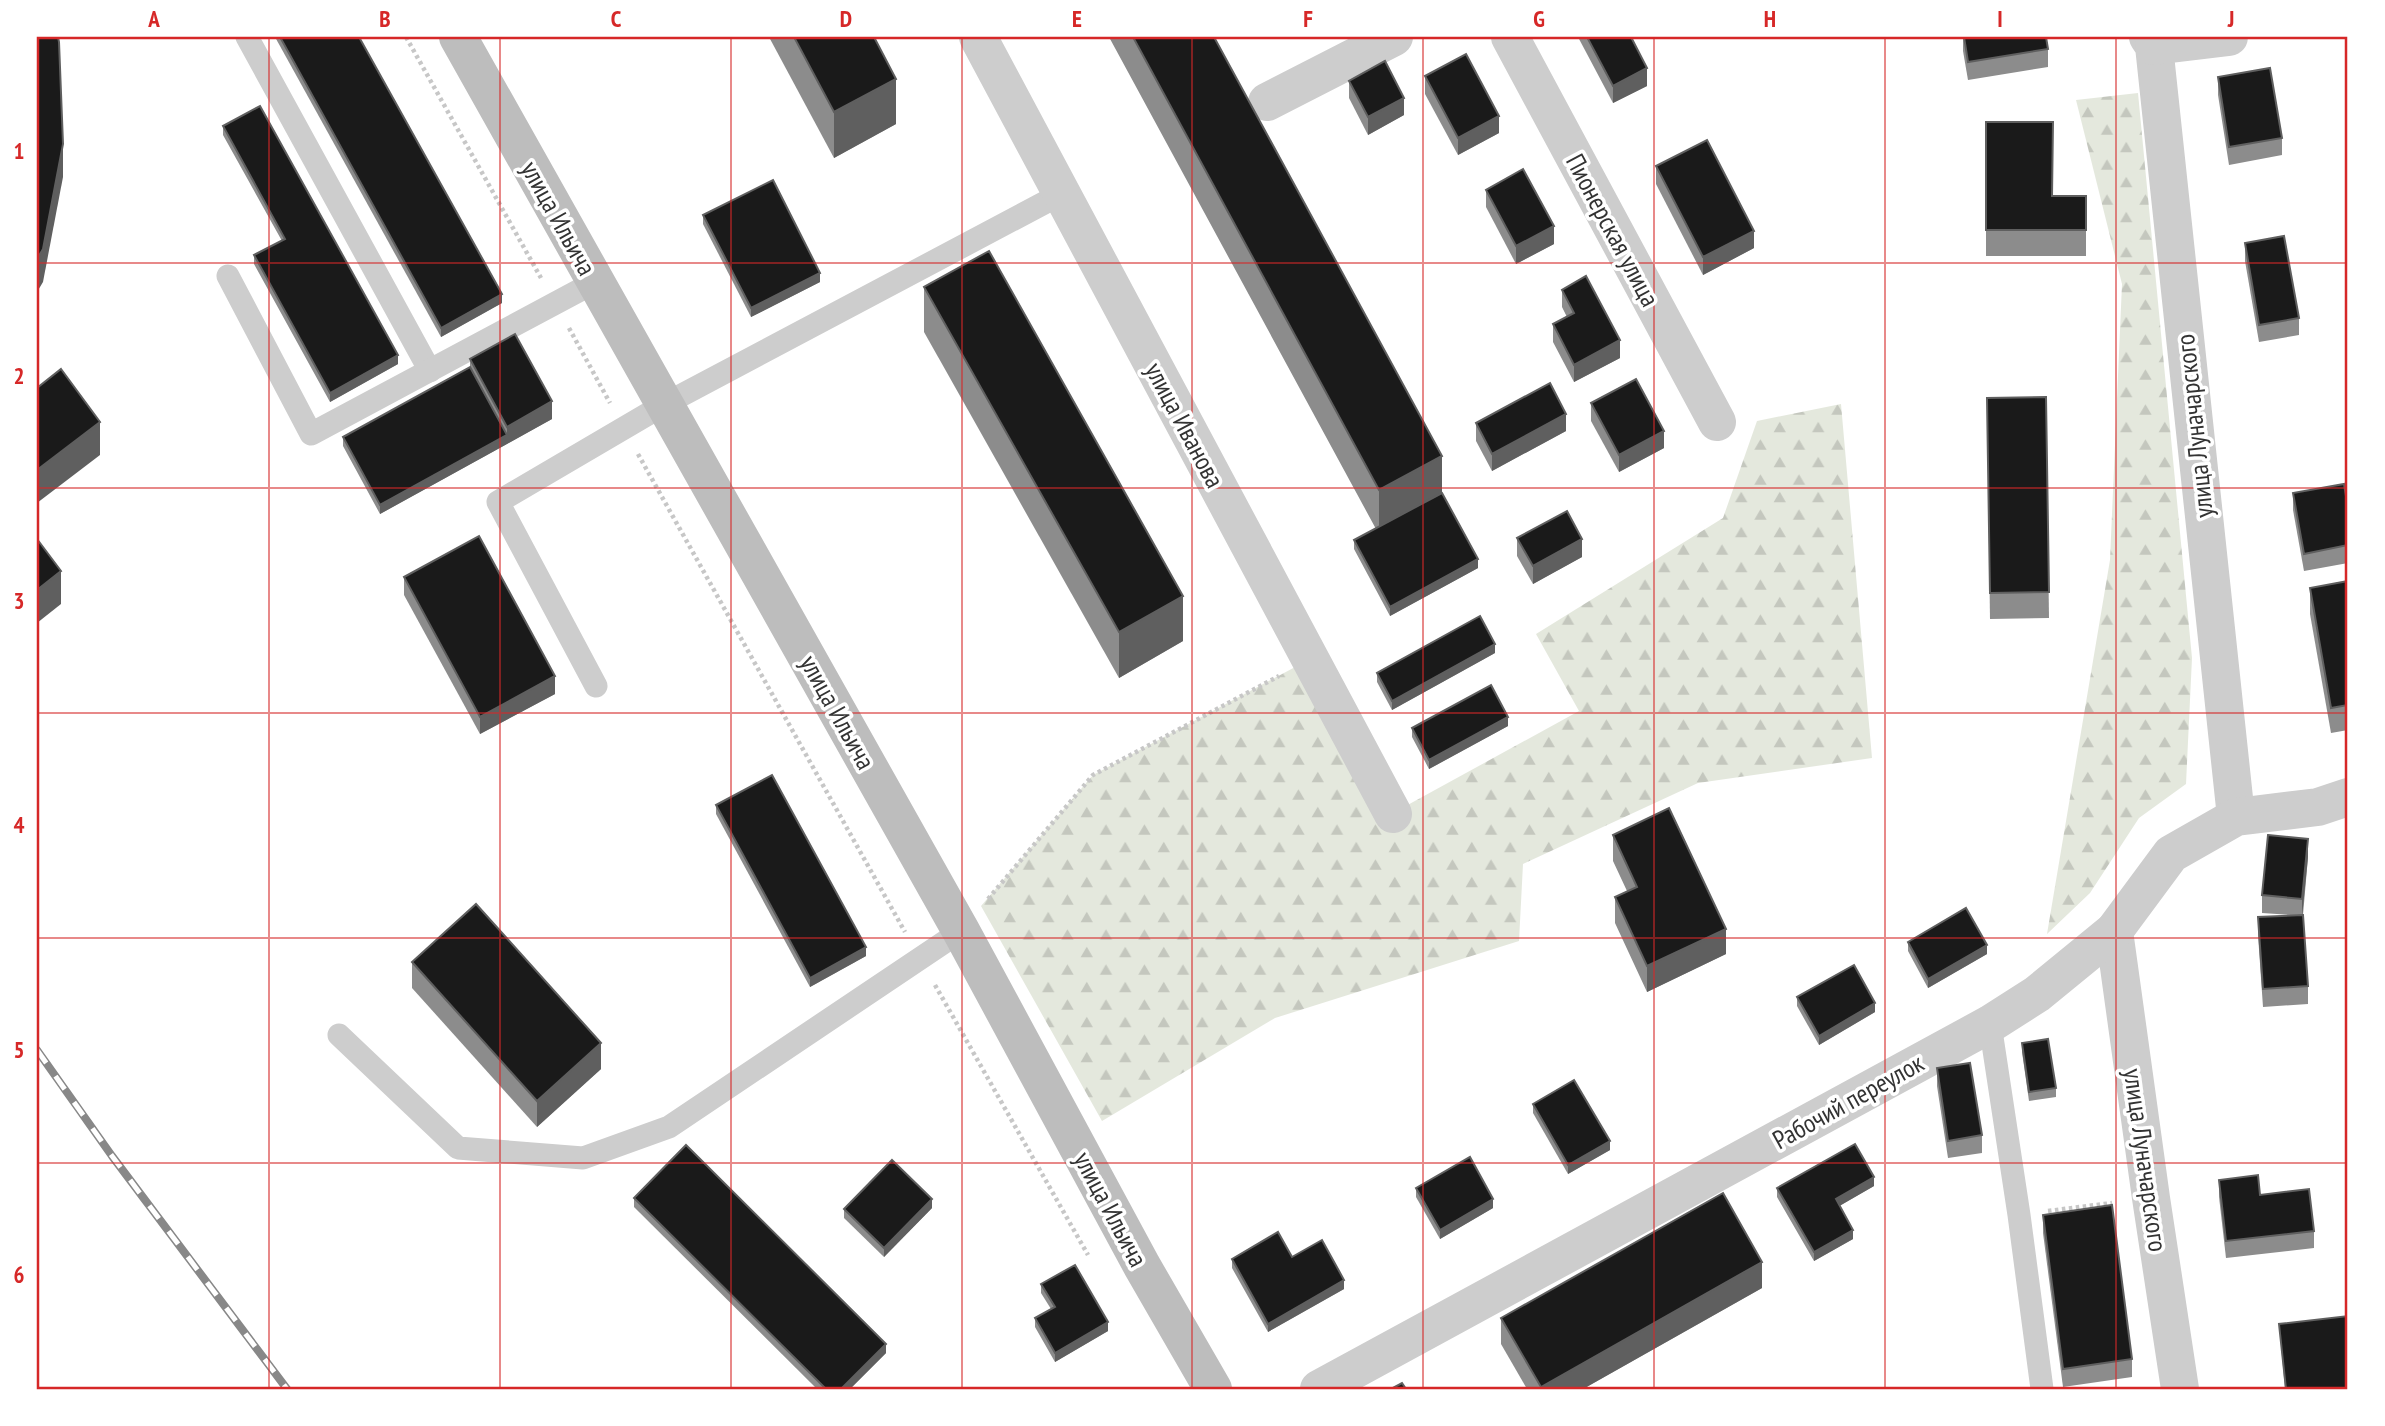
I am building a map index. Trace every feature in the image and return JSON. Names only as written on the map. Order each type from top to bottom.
[{"type":"main road","name":"улица Ильича","points":[[458,37],[961,931],[1142,1266],[1213,1389]]},
{"type":"street","name":"улица Иванова","points":[[978,37],[1393,814]]},
{"type":"street","points":[[1267,102],[1394,37]]},
{"type":"street","name":"Пионерская улица","points":[[1510,37],[1717,422]]},
{"type":"street","points":[[2151,41],[2229,37]]},
{"type":"street","name":"улица Луначарского","points":[[2151,41],[2236,817]]},
{"type":"street","name":"Рабочий переулок","points":[[1319,1389],[1990,1024],[2037,994],[2114,931],[2171,854],[2236,817],[2318,807],[2348,797]]},
{"type":"street","name":"улица Луначарского","points":[[2114,931],[2180,1389]]},
{"type":"lane","points":[[247,37],[430,371]]},
{"type":"lane","points":[[596,685],[498,502],[665,404],[1061,194]]},
{"type":"lane","points":[[228,276],[311,435],[595,282]]},
{"type":"lane","points":[[339,1035],[458,1148],[583,1158],[669,1127],[961,931]]},
{"type":"lane","points":[[1990,1024],[2042,1389]]},
{"type":"path","points":[[407,37],[920,959],[1094,1265]]},
{"type":"path","points":[[961,931],[1093,775],[1310,659]]},
{"type":"path","points":[[2019,1215],[2151,1198]]},
{"type":"green space","points":[[2138,93],[2192,658],[2186,784],[2139,818],[2090,893],[2047,934],[2110,560],[2122,284],[2076,100]]},
{"type":"green space","points":[[1841,404],[1872,758],[1698,783],[1523,864],[1519,941],[1275,1018],[1102,1121],[981,906],[1093,775],[1310,659],[1393,813],[1579,711],[1536,634],[1723,518],[1757,421]]},
{"type":"building","points":[[37,37],[58,37],[63,144],[43,249],[37,259]]},
{"type":"building","points":[[280,37],[359,37],[502,294],[441,328]]},
{"type":"building","points":[[794,37],[874,37],[896,79],[834,112]]},
{"type":"building","points":[[1133,37],[1214,37],[1442,456],[1379,490]]},
{"type":"building","points":[[1587,37],[1631,37],[1647,68],[1613,86]]},
{"type":"building","points":[[1964,37],[2046,37],[2048,49],[1968,62]]},
{"type":"building","points":[[1466,54],[1499,116],[1458,138],[1425,76]]},
{"type":"building","points":[[1385,61],[1404,98],[1368,117],[1349,81]]},
{"type":"building","points":[[2270,68],[2282,138],[2229,147],[2218,77]]},
{"type":"building","points":[[260,106],[398,355],[330,393],[254,255],[285,239],[223,126]]},
{"type":"building","points":[[1986,122],[2053,122],[2052,196],[2086,196],[2086,230],[1986,230]]},
{"type":"building","points":[[1707,140],[1754,231],[1703,257],[1656,166]]},
{"type":"building","points":[[1523,169],[1554,226],[1516,246],[1486,190]]},
{"type":"building","points":[[773,180],[820,273],[751,308],[703,215]]},
{"type":"building","points":[[2284,236],[2299,318],[2259,325],[2245,243]]},
{"type":"building","points":[[989,251],[1183,596],[1119,632],[924,287]]},
{"type":"building","points":[[1586,276],[1620,340],[1574,365],[1553,324],[1574,313],[1562,290]]},
{"type":"building","points":[[515,334],[552,401],[507,427],[470,359]]},
{"type":"building","points":[[470,367],[507,435],[380,505],[343,437]]},
{"type":"building","points":[[61,369],[100,422],[37,470],[37,388]]},
{"type":"building","points":[[1636,379],[1664,431],[1619,455],[1591,403]]},
{"type":"building","points":[[1550,383],[1566,414],[1492,454],[1476,423]]},
{"type":"building","points":[[2046,397],[2049,592],[1990,593],[1987,398]]},
{"type":"building","points":[[2344,484],[2348,508],[2348,545],[2304,554],[2293,493]]},
{"type":"building","points":[[1442,493],[1478,559],[1390,607],[1354,540]]},
{"type":"building","points":[[1567,511],[1582,539],[1533,566],[1517,538]]},
{"type":"building","points":[[479,536],[555,676],[480,717],[404,577]]},
{"type":"building","points":[[37,539],[61,571],[37,590]]},
{"type":"building","points":[[2348,581],[2348,705],[2331,708],[2310,588]]},
{"type":"building","points":[[1480,616],[1495,644],[1392,701],[1377,673]]},
{"type":"building","points":[[1491,685],[1508,717],[1429,760],[1412,728]]},
{"type":"building","points":[[772,775],[866,947],[810,978],[716,805]]},
{"type":"building","points":[[1669,808],[1726,929],[1647,966],[1615,897],[1637,887],[1613,835]]},
{"type":"building","points":[[2268,835],[2308,839],[2302,899],[2262,895]]},
{"type":"building","points":[[476,904],[601,1043],[537,1101],[412,962]]},
{"type":"building","points":[[1966,908],[1987,945],[1928,979],[1908,942]]},
{"type":"building","points":[[2303,915],[2308,986],[2263,989],[2258,917]]},
{"type":"building","points":[[1854,965],[1875,1003],[1819,1036],[1797,997]]},
{"type":"building","points":[[2048,1039],[2056,1088],[2029,1092],[2022,1043]]},
{"type":"building","points":[[1970,1063],[1982,1135],[1948,1141],[1937,1068]]},
{"type":"building","points":[[1574,1080],[1610,1141],[1568,1165],[1533,1104]]},
{"type":"building","points":[[1855,1144],[1874,1177],[1836,1199],[1853,1230],[1814,1252],[1777,1188]]},
{"type":"building","points":[[686,1145],[886,1344],[841,1389],[826,1389],[634,1198]]},
{"type":"building","points":[[1470,1157],[1493,1199],[1440,1230],[1416,1188]]},
{"type":"building","points":[[892,1160],[932,1199],[884,1248],[844,1209]]},
{"type":"building","points":[[2258,1175],[2260,1195],[2309,1189],[2314,1231],[2226,1241],[2219,1180]]},
{"type":"building","points":[[1723,1193],[1762,1262],[1541,1387],[1501,1318]]},
{"type":"building","points":[[2112,1205],[2132,1359],[2063,1369],[2043,1215]]},
{"type":"building","points":[[1278,1232],[1292,1257],[1322,1240],[1344,1280],[1268,1324],[1232,1259]]},
{"type":"building","points":[[1075,1265],[1108,1322],[1055,1353],[1035,1318],[1055,1307],[1041,1284]]},
{"type":"building","points":[[2348,1316],[2348,1389],[2286,1389],[2279,1324]]},
{"type":"building","points":[[1402,1383],[1406,1389],[1391,1389]]},
{"type":"railway","points":[[37,1050],[112,1156],[287,1389]]}]
